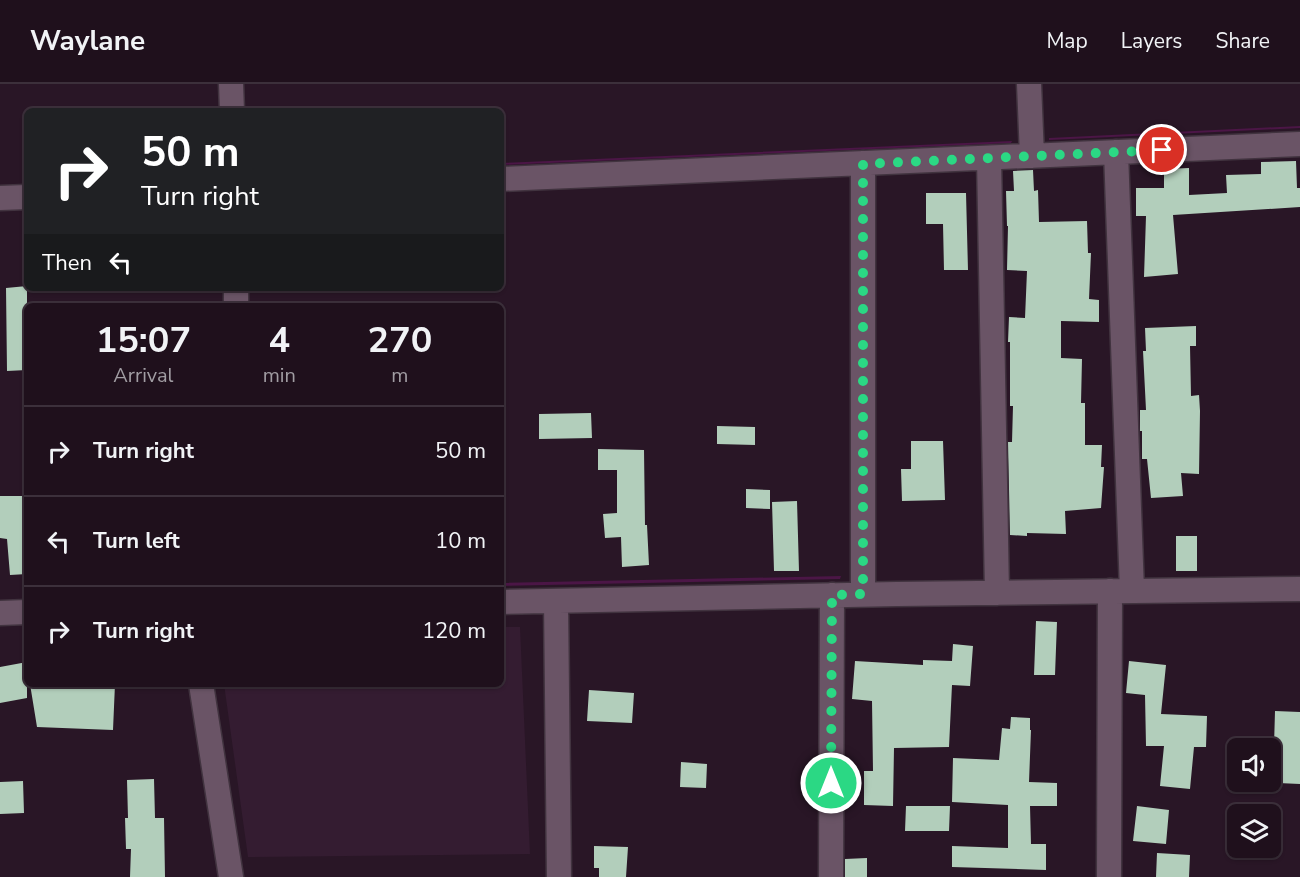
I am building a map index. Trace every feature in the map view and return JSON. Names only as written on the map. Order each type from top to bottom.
[{"type":"street","points":[[231,84],[232,108]]},
{"type":"street","points":[[1029,84],[1032,156]]},
{"type":"street","points":[[504,179],[1300,144]]},
{"type":"street","points":[[1109,877],[1121,591],[1116,152]]},
{"type":"street","points":[[989,158],[997,593]]},
{"type":"street","points":[[863,164],[863,594]]},
{"type":"street","points":[[0,198],[24,197]]},
{"type":"street","points":[[504,602],[863,594],[1300,589]]},
{"type":"street","points":[[831,877],[832,595]]},
{"type":"street","points":[[556,601],[559,877]]},
{"type":"street","points":[[0,613],[24,612]]},
{"type":"street","points":[[201,687],[231,877]]},
{"type":"shaded area","points":[[1300,126],[1300,128],[1049,140],[1049,138]]},
{"type":"shaded area","points":[[1012,141],[1011,143],[504,165],[504,163]]},
{"type":"shaded area","points":[[841,576],[840,579],[504,586],[504,583]]},
{"type":"shaded area","points":[[504,627],[520,627],[530,854],[248,857],[224,687],[504,687]]},
{"type":"building","points":[[1296,161],[1300,207],[1173,215],[1178,274],[1144,277],[1146,216],[1136,216],[1136,188],[1164,188],[1164,169],[1189,168],[1189,195],[1227,193],[1226,175],[1261,174],[1261,162]]},
{"type":"building","points":[[1033,170],[1034,191],[1038,190],[1039,222],[1087,221],[1088,253],[1091,253],[1089,299],[1099,300],[1099,322],[1061,321],[1061,358],[1082,359],[1081,403],[1085,403],[1085,445],[1102,445],[1101,467],[1104,467],[1101,508],[1065,511],[1066,534],[1027,533],[1027,536],[1010,535],[1008,442],[1012,442],[1013,406],[1010,406],[1009,317],[1025,318],[1027,271],[1007,270],[1006,191],[1014,191],[1013,171]]},
{"type":"building","points":[[926,193],[966,193],[968,270],[944,270],[943,224],[926,224]]},
{"type":"building","points":[[24,286],[24,291],[27,291],[27,303],[24,303],[24,370],[7,371],[6,288]]},
{"type":"building","points":[[1196,326],[1196,346],[1190,346],[1191,396],[1199,395],[1199,474],[1181,473],[1183,496],[1151,498],[1147,459],[1142,459],[1142,431],[1140,431],[1140,410],[1146,410],[1143,351],[1146,351],[1145,328]]},
{"type":"building","points":[[591,413],[592,438],[539,439],[539,414]]},
{"type":"building","points":[[717,426],[755,427],[755,445],[717,444]]},
{"type":"building","points":[[911,441],[943,441],[945,500],[902,501],[901,469],[911,469]]},
{"type":"building","points":[[598,449],[644,450],[645,525],[647,525],[649,565],[622,567],[621,537],[605,538],[603,514],[617,513],[617,470],[598,470]]},
{"type":"building","points":[[746,489],[770,490],[770,509],[746,508]]},
{"type":"building","points":[[0,496],[24,496],[24,574],[10,575],[7,539],[0,538]]},
{"type":"building","points":[[797,501],[799,571],[774,571],[772,502]]},
{"type":"building","points":[[1176,536],[1197,536],[1197,571],[1176,571]]},
{"type":"building","points":[[1036,621],[1057,622],[1055,675],[1034,675]]},
{"type":"building","points":[[953,644],[973,646],[970,686],[952,685],[949,747],[894,748],[893,806],[864,805],[864,771],[873,771],[872,701],[852,699],[855,661],[923,665],[923,660],[952,661]]},
{"type":"building","points":[[1129,661],[1166,665],[1161,714],[1207,716],[1206,747],[1194,747],[1190,789],[1160,786],[1164,746],[1146,746],[1145,695],[1126,693]]},
{"type":"building","points":[[24,663],[24,687],[27,687],[27,698],[0,703],[0,667]]},
{"type":"building","points":[[30,687],[115,687],[113,730],[37,727]]},
{"type":"building","points":[[589,690],[634,693],[632,723],[587,721]]},
{"type":"building","points":[[1275,711],[1300,712],[1300,784],[1281,783],[1281,738],[1274,738]]},
{"type":"building","points":[[1011,717],[1030,718],[1029,782],[1057,783],[1057,806],[1030,806],[1031,844],[1046,844],[1046,870],[952,867],[952,846],[1008,848],[1008,805],[952,802],[953,758],[999,760],[1002,728],[1010,729]]},
{"type":"building","points":[[681,762],[707,764],[706,788],[680,787]]},
{"type":"building","points":[[154,779],[155,818],[164,818],[165,877],[130,877],[131,849],[126,849],[125,818],[128,818],[127,780]]},
{"type":"building","points":[[23,781],[24,813],[0,814],[0,782]]},
{"type":"building","points":[[906,806],[950,806],[949,831],[905,831]]},
{"type":"building","points":[[1137,806],[1169,810],[1166,844],[1133,841]]},
{"type":"building","points":[[594,846],[628,847],[626,877],[599,877],[599,868],[594,868]]},
{"type":"building","points":[[1157,853],[1190,855],[1189,877],[1156,877]]},
{"type":"building","points":[[867,858],[867,877],[845,877],[845,859]]},
{"type":"route","points":[[831,783],[832,595],[863,594],[863,164],[1162,150]]}]
